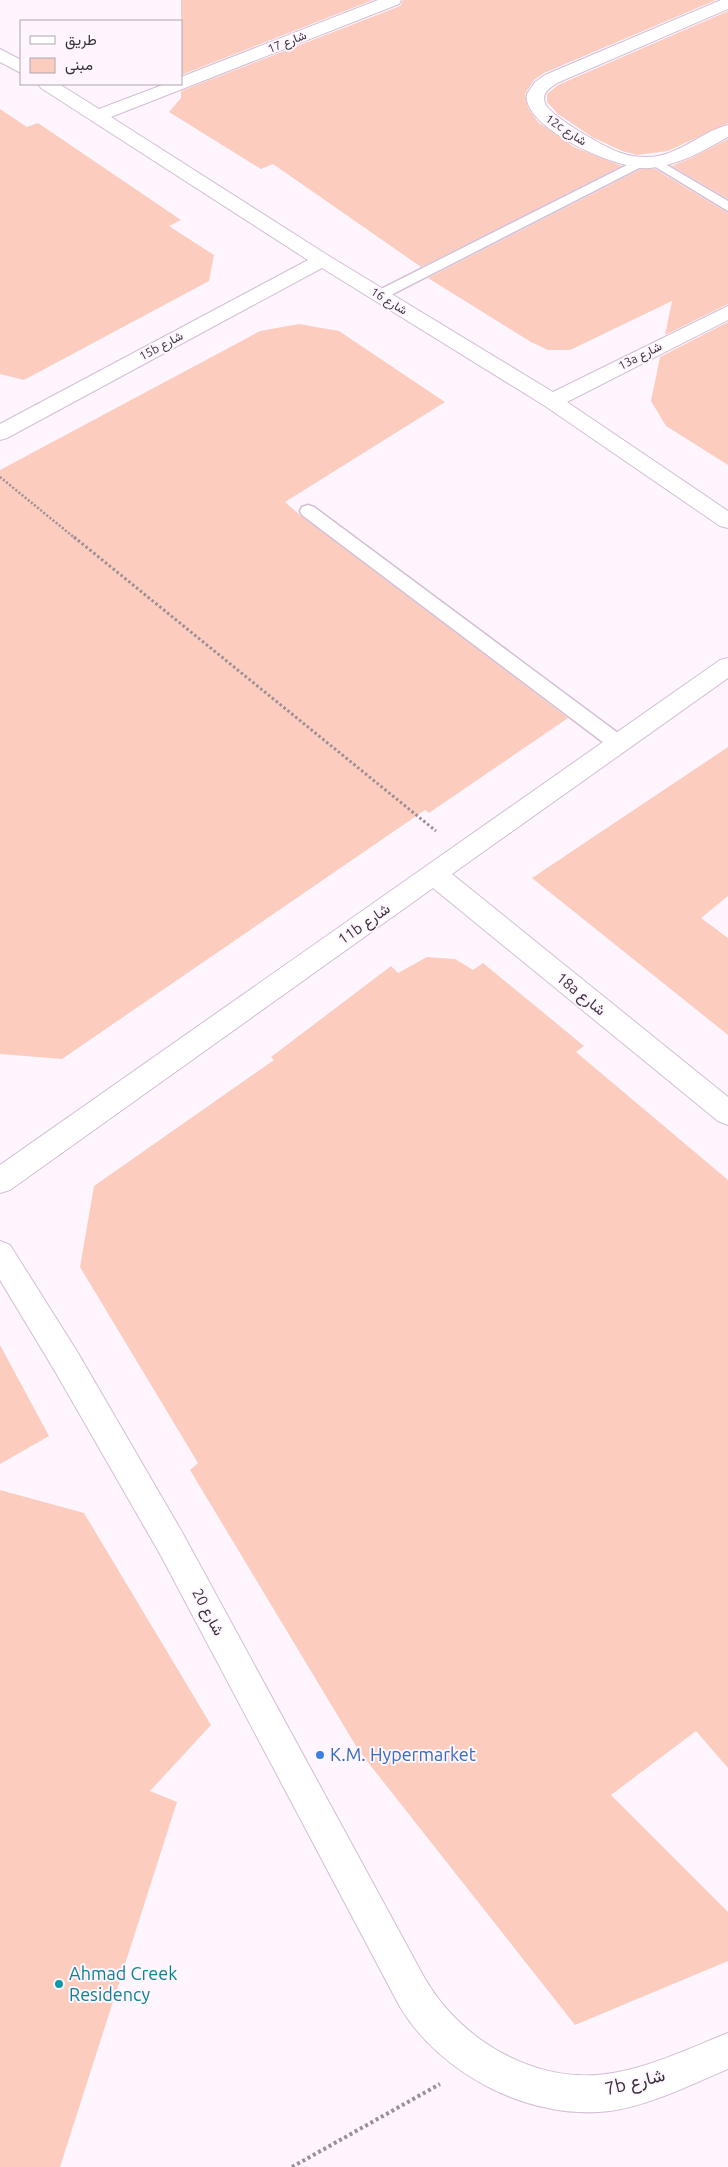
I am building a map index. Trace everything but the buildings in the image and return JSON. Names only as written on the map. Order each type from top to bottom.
[{"type":"street","name":"شارع 17","points":[[182,84],[392,0]]},
{"type":"street","name":"12c شارع","points":[[728,3],[551,79],[535,91],[536,106],[542,114],[606,155],[623,161],[648,163],[677,156],[728,130]]},
{"type":"street","points":[[0,54],[20,67]]},
{"type":"street","name":"شارع 16","points":[[49,85],[322,260],[552,401],[728,521]]},
{"type":"street","name":"شارع 17","points":[[98,116],[178,85]]},
{"type":"street","name":"15b شارع","points":[[0,433],[322,260]]},
{"type":"street","name":"13a شارع","points":[[552,401],[728,312]]},
{"type":"street","name":"11b شارع","points":[[0,1181],[728,666]]},
{"type":"street","name":"18a شارع","points":[[434,874],[728,1113]]},
{"type":"street","name":"شارع 20","points":[[0,1254],[67,1363],[171,1543],[404,1977]]},
{"type":"street","name":"7b شارع","points":[[404,1977],[424,2010],[449,2038],[480,2062],[520,2082],[565,2092],[609,2092],[653,2080],[728,2051]]},
{"type":"lane","points":[[380,295],[648,163],[728,207]]},
{"type":"lane","points":[[308,511],[619,744]]},
{"type":"path","points":[[0,477],[463,853]]},
{"type":"path","points":[[292,2167],[480,2062]]},
{"type":"place","name":"K.M. Hypermarket","points":[[320,1755]]},
{"type":"place","name":"Ahmad Creek Residency","points":[[59,1984]]}]
